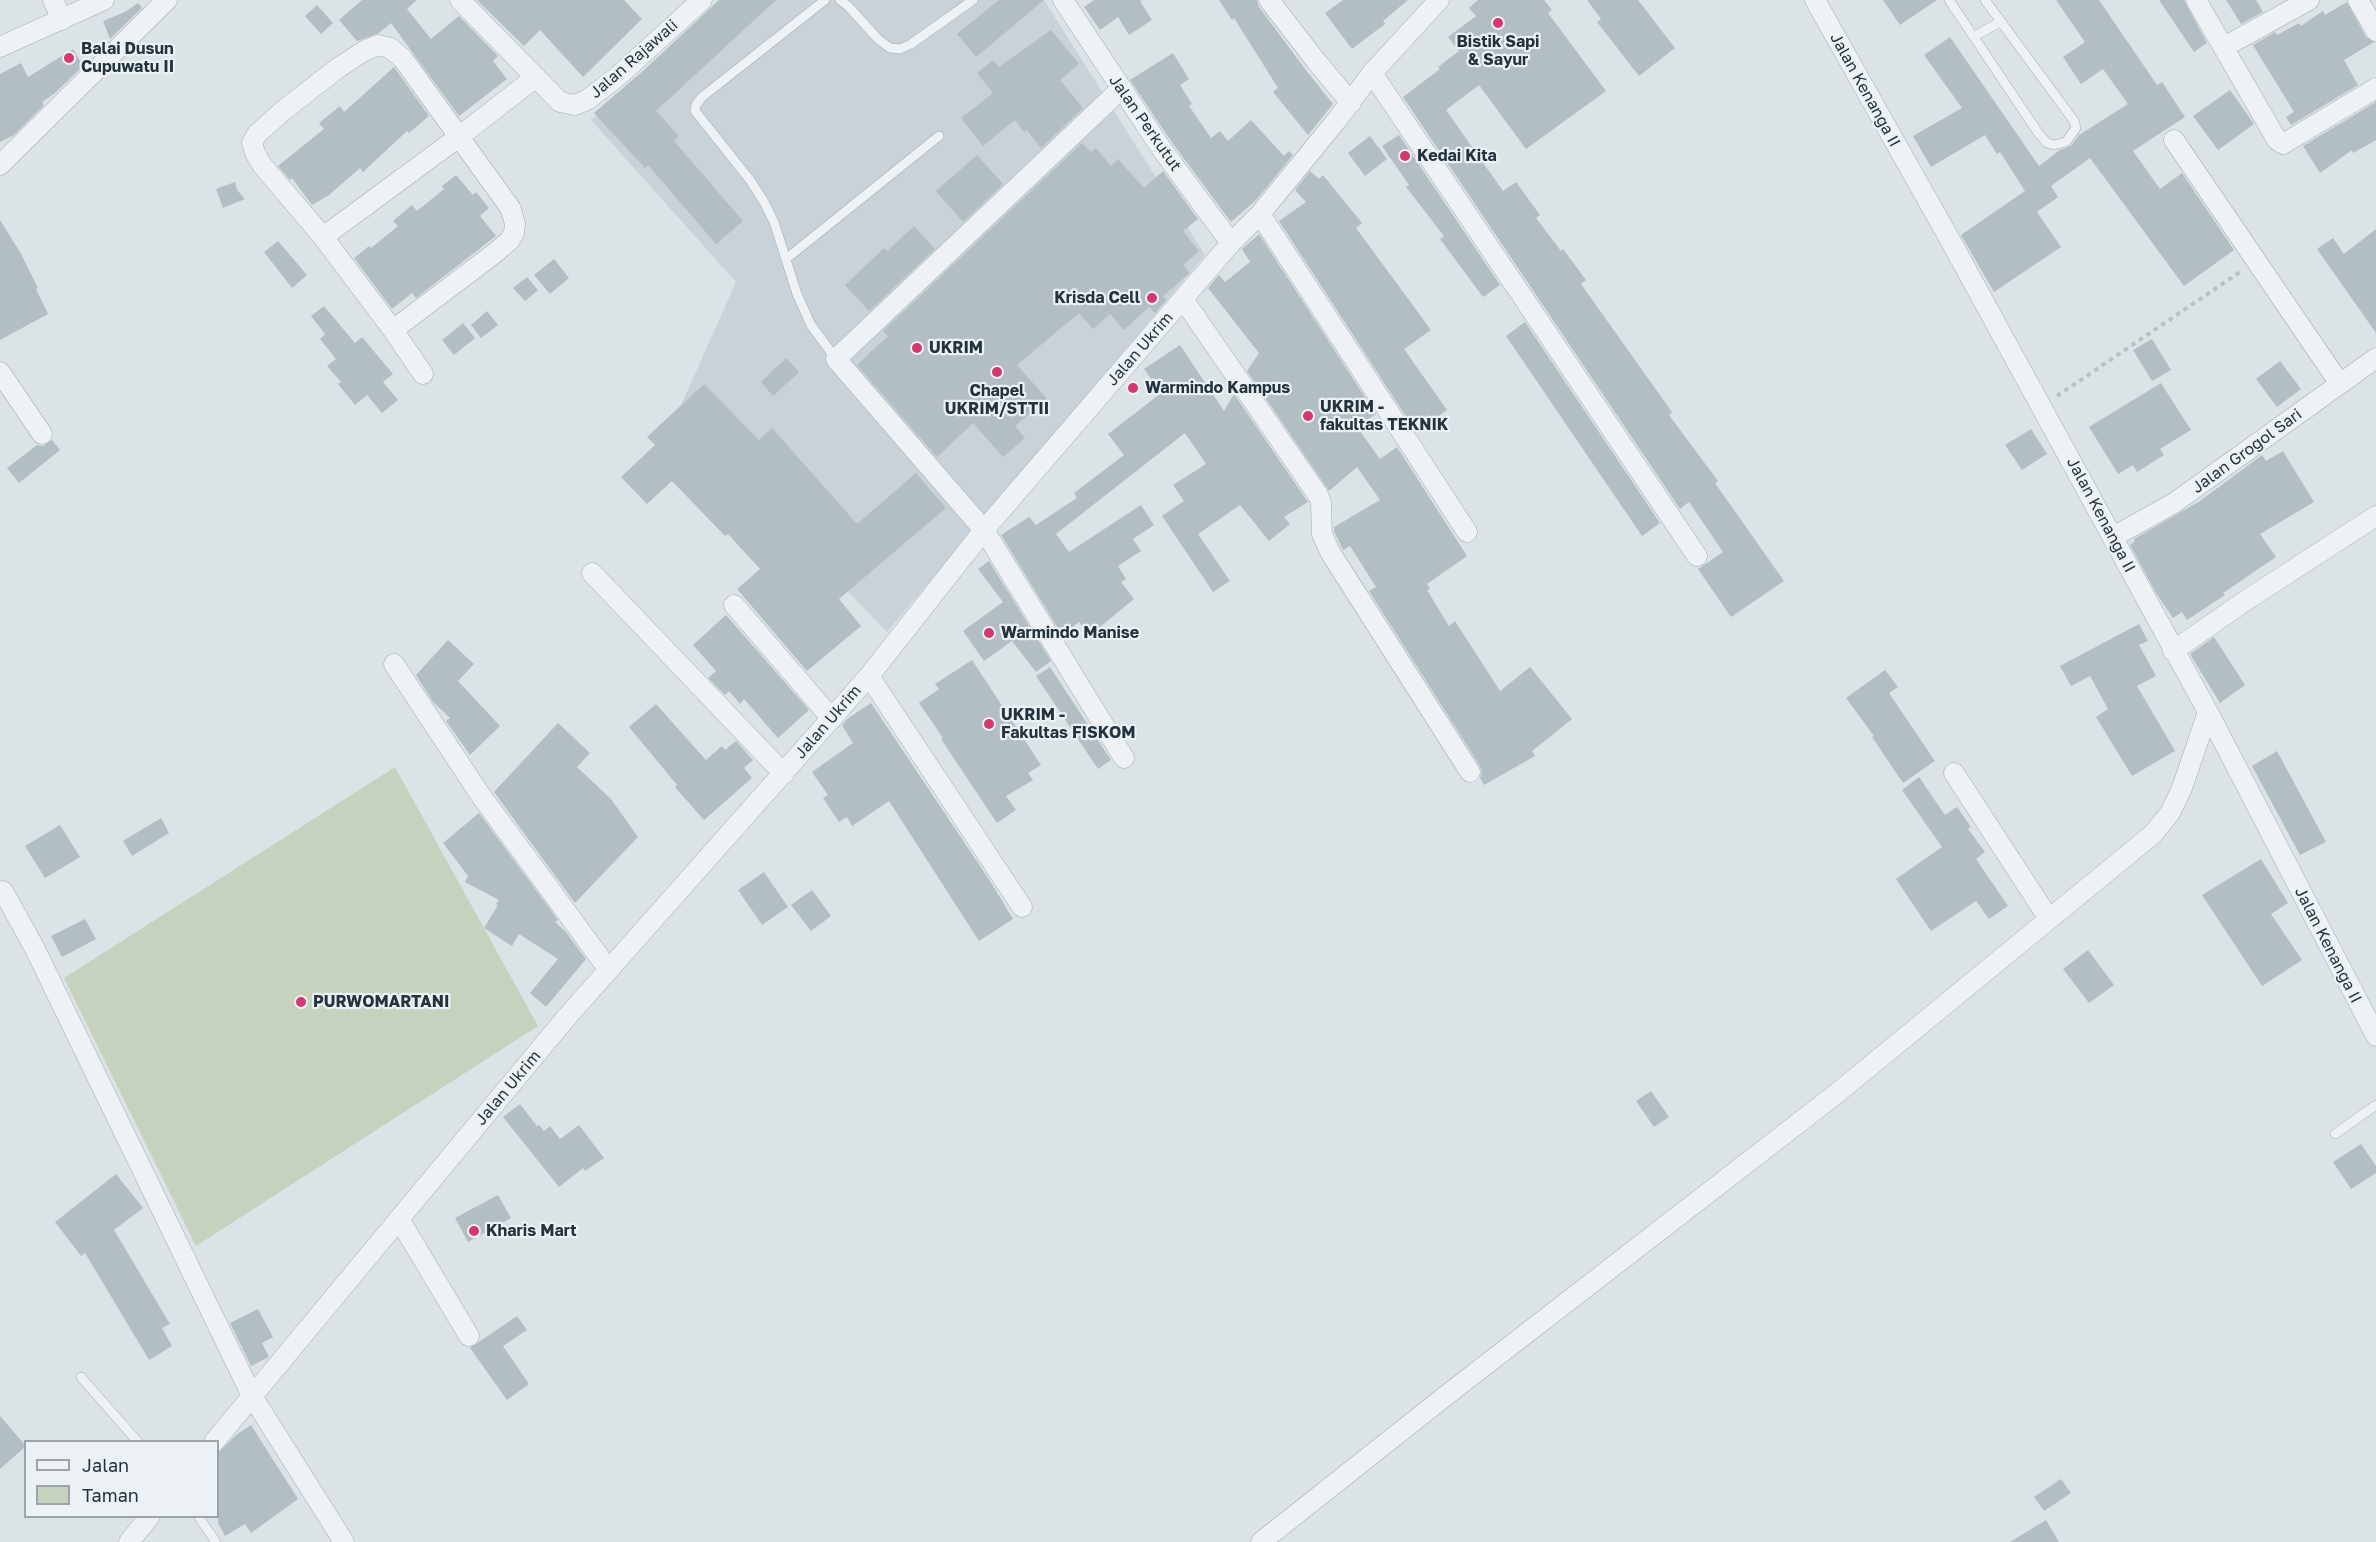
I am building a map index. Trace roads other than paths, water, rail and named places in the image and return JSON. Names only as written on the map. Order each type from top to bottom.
[{"type":"street","points":[[53,0],[62,20]]},
{"type":"street","points":[[0,47],[104,0]]},
{"type":"street","points":[[0,165],[167,0]]},
{"type":"street","name":"Jalan Rajawali","points":[[460,0],[560,102],[575,105],[587,100],[702,0]]},
{"type":"street","name":"Jalan Perkutut","points":[[1063,0],[1161,148],[1231,243]]},
{"type":"street","points":[[1269,0],[1351,103]]},
{"type":"street","name":"Jalan Ukrim","points":[[216,1440],[609,970],[869,676],[984,530],[1231,243],[1260,214],[1372,74],[1439,0]]},
{"type":"street","name":"Jalan Kenanga II","points":[[1815,0],[2042,407],[2208,712],[2376,1036]]},
{"type":"street","points":[[2196,0],[2277,140],[2283,144],[2376,88]]},
{"type":"street","points":[[2224,47],[2309,0]]},
{"type":"street","points":[[2358,0],[2376,31]]},
{"type":"street","points":[[393,330],[510,240],[515,224],[511,209],[403,59],[390,48],[378,45],[338,68],[284,110],[257,134],[252,143],[262,165],[323,237],[423,374]]},
{"type":"street","points":[[1372,74],[1697,556]]},
{"type":"street","points":[[323,237],[536,77]]},
{"type":"street","points":[[1121,89],[836,359],[984,530],[1124,758]]},
{"type":"street","points":[[2174,140],[2340,384]]},
{"type":"street","points":[[1260,214],[1467,532]]},
{"type":"street","points":[[1183,299],[1318,495],[1321,502],[1322,534],[1330,552],[1470,772]]},
{"type":"street","name":"Jalan Grogol Sari","points":[[2113,537],[2174,503],[2376,358]]},
{"type":"street","points":[[0,372],[42,434]]},
{"type":"street","points":[[2173,651],[2376,516]]},
{"type":"street","points":[[592,573],[784,774]]},
{"type":"street","points":[[734,605],[832,719]]},
{"type":"street","points":[[394,664],[486,802],[609,970]]},
{"type":"street","points":[[869,676],[1022,907]]},
{"type":"street","points":[[1261,1542],[1448,1394],[1836,1094],[2153,834],[2170,813],[2182,788],[2208,712]]},
{"type":"street","points":[[1954,773],[2049,919]]},
{"type":"street","points":[[3,891],[45,968],[252,1396],[344,1542]]},
{"type":"street","points":[[399,1219],[469,1336]]},
{"type":"street","points":[[129,1542],[148,1518]]},
{"type":"lane","points":[[825,0],[702,97],[695,111],[750,180],[774,222],[797,294],[811,325],[836,359]]},
{"type":"lane","points":[[840,0],[878,39],[890,48],[900,49],[911,44],[973,0]]},
{"type":"lane","points":[[1949,0],[2047,143],[2054,145],[2066,142],[2076,128],[2074,121],[1985,0]]},
{"type":"lane","points":[[1975,36],[2000,22]]},
{"type":"lane","points":[[786,258],[939,136]]},
{"type":"lane","points":[[2335,1134],[2376,1105]]},
{"type":"lane","points":[[81,1377],[136,1440]]},
{"type":"lane","points":[[199,1518],[216,1542]]},
{"type":"place","name":"Bistik Sapi & Sayur","points":[[1498,23]]},
{"type":"place","name":"Balai Dusun Cupuwatu II","points":[[69,58]]},
{"type":"place","name":"Kedai Kita","points":[[1405,156]]},
{"type":"place","name":"Krisda Cell","points":[[1152,298]]},
{"type":"place","name":"UKRIM","points":[[917,348]]},
{"type":"place","name":"Chapel UKRIM/STTII","points":[[997,372]]},
{"type":"place","name":"Warmindo Kampus","points":[[1133,388]]},
{"type":"place","name":"UKRIM - fakultas TEKNIK","points":[[1308,416]]},
{"type":"place","name":"Warmindo Manise","points":[[989,633]]},
{"type":"place","name":"UKRIM - Fakultas FISKOM","points":[[989,724]]},
{"type":"place","name":"PURWOMARTANI","points":[[301,1002]]},
{"type":"place","name":"Kharis Mart","points":[[474,1231]]}]
